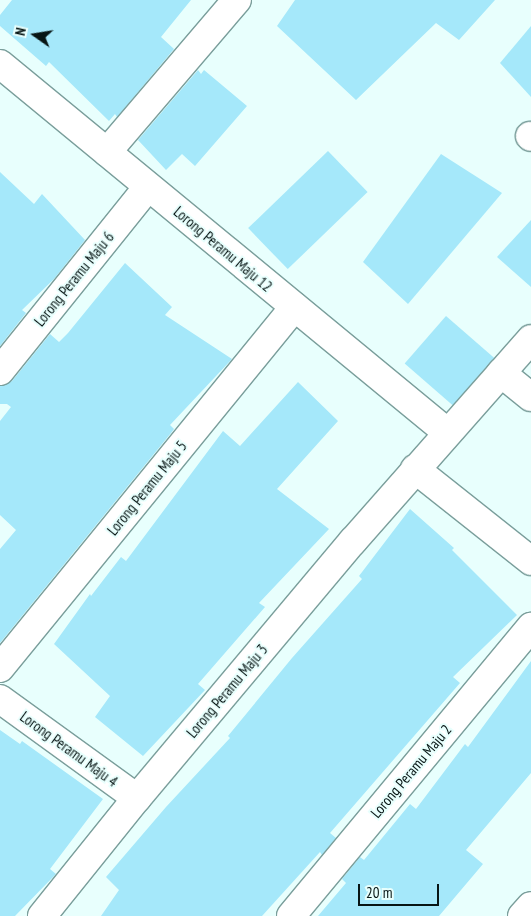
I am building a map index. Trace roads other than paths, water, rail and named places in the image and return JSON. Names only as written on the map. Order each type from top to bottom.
[{"type":"street","points":[[107,152],[237,0]]},
{"type":"street","name":"Lorong Peramu Maju 12","points":[[3,72],[107,152],[448,433]]},
{"type":"street","name":"Lorong Peramu Maju 6","points":[[0,371],[148,187]]},
{"type":"street","name":"Lorong Peramu Maju 5","points":[[0,668],[294,307]]},
{"type":"street","name":"Lorong Peramu Maju 3","points":[[42,916],[137,798],[415,469],[531,339]]},
{"type":"street","points":[[501,373],[531,397]]},
{"type":"street","points":[[415,469],[531,560]]},
{"type":"street","name":"Lorong Peramu Maju 2","points":[[291,916],[531,627]]},
{"type":"street","name":"Lorong Peramu Maju 4","points":[[0,699],[137,798]]},
{"type":"street","points":[[522,916],[531,906]]}]
